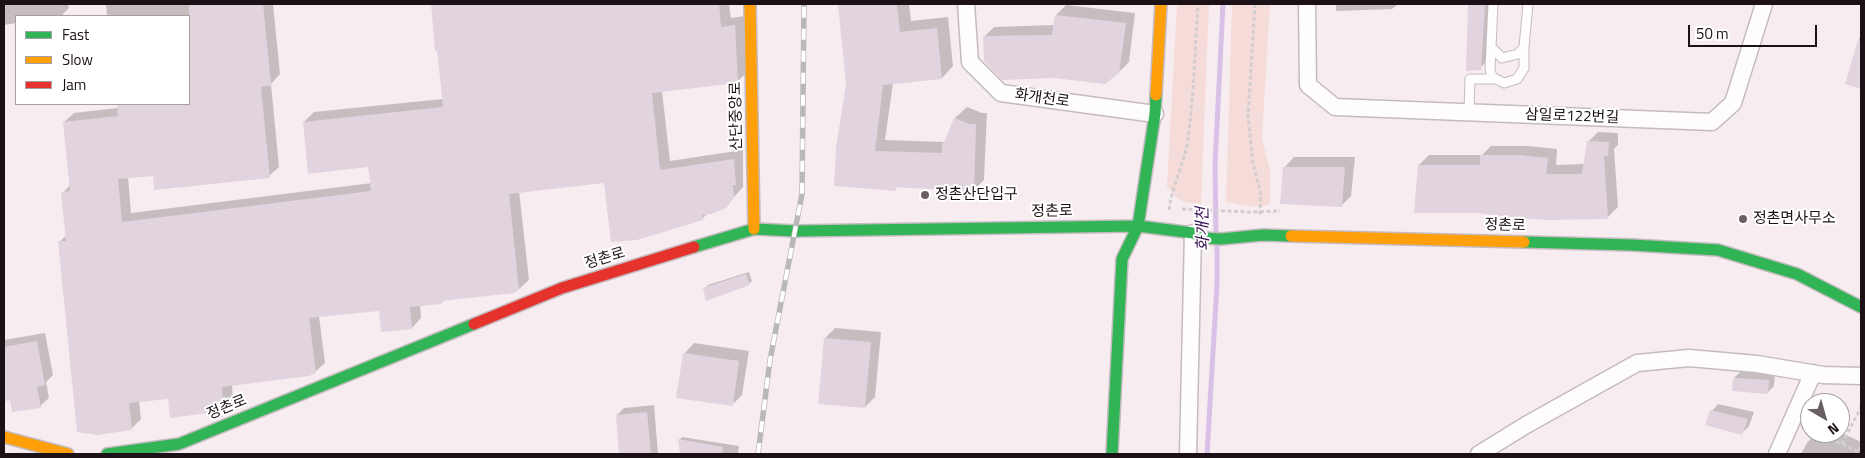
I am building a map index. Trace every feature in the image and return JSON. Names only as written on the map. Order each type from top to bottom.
[{"type":"main road","name":"산단중앙로","points":[[750,4],[754,229]]},
{"type":"main road","points":[[1112,454],[1122,259],[1138,226],[1155,114],[1161,4]]},
{"type":"main road","name":"정촌로","points":[[107,454],[179,444],[562,288],[754,229],[795,232],[1138,226],[1167,229],[1221,239],[1263,235],[1622,245],[1718,250],[1796,274],[1861,307]]},
{"type":"main road","points":[[4,437],[68,454]]},
{"type":"street","name":"화개천로","points":[[966,4],[970,62],[1001,93],[1155,114]]},
{"type":"street","name":"삼일로122번길","points":[[1307,4],[1308,85],[1335,107],[1712,122],[1733,103],[1764,4]]},
{"type":"street","points":[[1188,454],[1198,235]]},
{"type":"street","points":[[1479,454],[1526,425],[1637,363],[1689,358],[1757,364],[1823,375],[1861,376]]},
{"type":"street","points":[[1778,454],[1812,373]]},
{"type":"lane","points":[[1493,4],[1490,69],[1492,77],[1504,83],[1517,79],[1524,68],[1528,4]]},
{"type":"lane","points":[[1491,47],[1502,58],[1518,54],[1524,47]]},
{"type":"lane","points":[[1469,112],[1470,79],[1496,79]]},
{"type":"path","points":[[1167,229],[1170,201],[1188,141],[1198,4]]},
{"type":"path","points":[[1255,4],[1248,117],[1253,163],[1261,195],[1259,211],[1263,235]]},
{"type":"path","points":[[1182,210],[1280,211]]},
{"type":"path","points":[[1861,408],[1842,444],[1861,453]]},
{"type":"shaded area","points":[[1177,4],[1209,4],[1201,204],[1181,200],[1167,186]]},
{"type":"shaded area","points":[[1232,4],[1270,4],[1262,139],[1270,169],[1270,205],[1253,207],[1226,202]]},
{"type":"building","points":[[189,4],[263,4],[271,85],[261,87],[270,178],[154,190],[153,176],[118,179],[122,222],[371,191],[368,167],[308,174],[303,122],[443,107],[431,4],[719,4],[721,27],[735,25],[738,83],[652,93],[660,170],[734,159],[736,185],[733,185],[734,198],[726,208],[712,214],[702,215],[703,220],[637,240],[611,242],[604,183],[509,194],[519,290],[514,293],[441,301],[442,304],[410,307],[412,329],[381,332],[379,311],[309,318],[316,373],[309,376],[222,387],[223,411],[170,418],[168,399],[129,403],[132,430],[97,435],[77,432],[58,241],[66,241],[61,192],[70,191],[63,122],[118,116],[117,105],[190,105]]},
{"type":"building","points":[[1468,4],[1485,4],[1481,70],[1466,71]]},
{"type":"building","points":[[838,5],[897,5],[900,32],[937,28],[942,79],[883,85],[875,151],[942,153],[942,143],[944,143],[954,118],[970,124],[976,124],[974,192],[896,187],[896,191],[834,186],[836,148],[846,84]]},
{"type":"building","points":[[1055,15],[1126,23],[1119,73],[1105,84],[1054,78],[1002,80],[984,61],[983,36],[1052,35]]},
{"type":"building","points":[[1858,40],[1861,41],[1861,89],[1845,84]]},
{"type":"building","points":[[1587,141],[1609,142],[1608,156],[1604,156],[1608,219],[1548,220],[1478,213],[1414,213],[1418,165],[1480,165],[1480,155],[1518,155],[1548,158],[1546,174],[1582,174]]},
{"type":"building","points":[[1283,167],[1345,167],[1342,207],[1280,204]]},
{"type":"building","points":[[746,274],[750,285],[706,301],[703,288]]},
{"type":"building","points":[[824,338],[871,342],[865,408],[818,404]]},
{"type":"building","points":[[37,341],[45,385],[37,387],[41,408],[12,412],[10,400],[4,401],[4,347]]},
{"type":"building","points":[[683,353],[739,361],[733,406],[676,398]]},
{"type":"building","points":[[1733,378],[1769,380],[1768,394],[1732,391]]},
{"type":"building","points":[[1710,410],[1748,419],[1742,435],[1705,425]]},
{"type":"building","points":[[647,412],[651,454],[619,454],[616,415]]},
{"type":"building","points":[[678,439],[723,447],[722,454],[680,454]]},
{"type":"waterway","name":"화개천","points":[[1216,232],[1215,165],[1223,4]]},
{"type":"waterway","name":"화개천","points":[[1207,454],[1217,284],[1217,245]]},
{"type":"railway","points":[[758,454],[770,360],[802,194],[804,4]]},
{"type":"traffic: fast","points":[[1112,454],[1122,259],[1138,226],[1155,114],[1156,95]]},
{"type":"traffic: fast","points":[[694,247],[754,229],[795,231],[1138,226],[1193,233],[1204,238],[1221,239],[1263,235],[1291,236]]},
{"type":"traffic: fast","points":[[1524,242],[1718,250],[1797,274],[1861,307]]},
{"type":"traffic: fast","points":[[107,454],[179,444],[474,324]]},
{"type":"traffic: slow","points":[[750,4],[754,229]]},
{"type":"traffic: slow","points":[[1156,95],[1161,4]]},
{"type":"traffic: slow","points":[[1291,236],[1524,242]]},
{"type":"traffic: slow","points":[[4,437],[68,454]]},
{"type":"traffic: jam","points":[[474,324],[562,288],[694,247]]},
{"type":"place","name":"정촌산단입구","points":[[925,195]]},
{"type":"place","name":"정촌면사무소","points":[[1743,219]]}]
